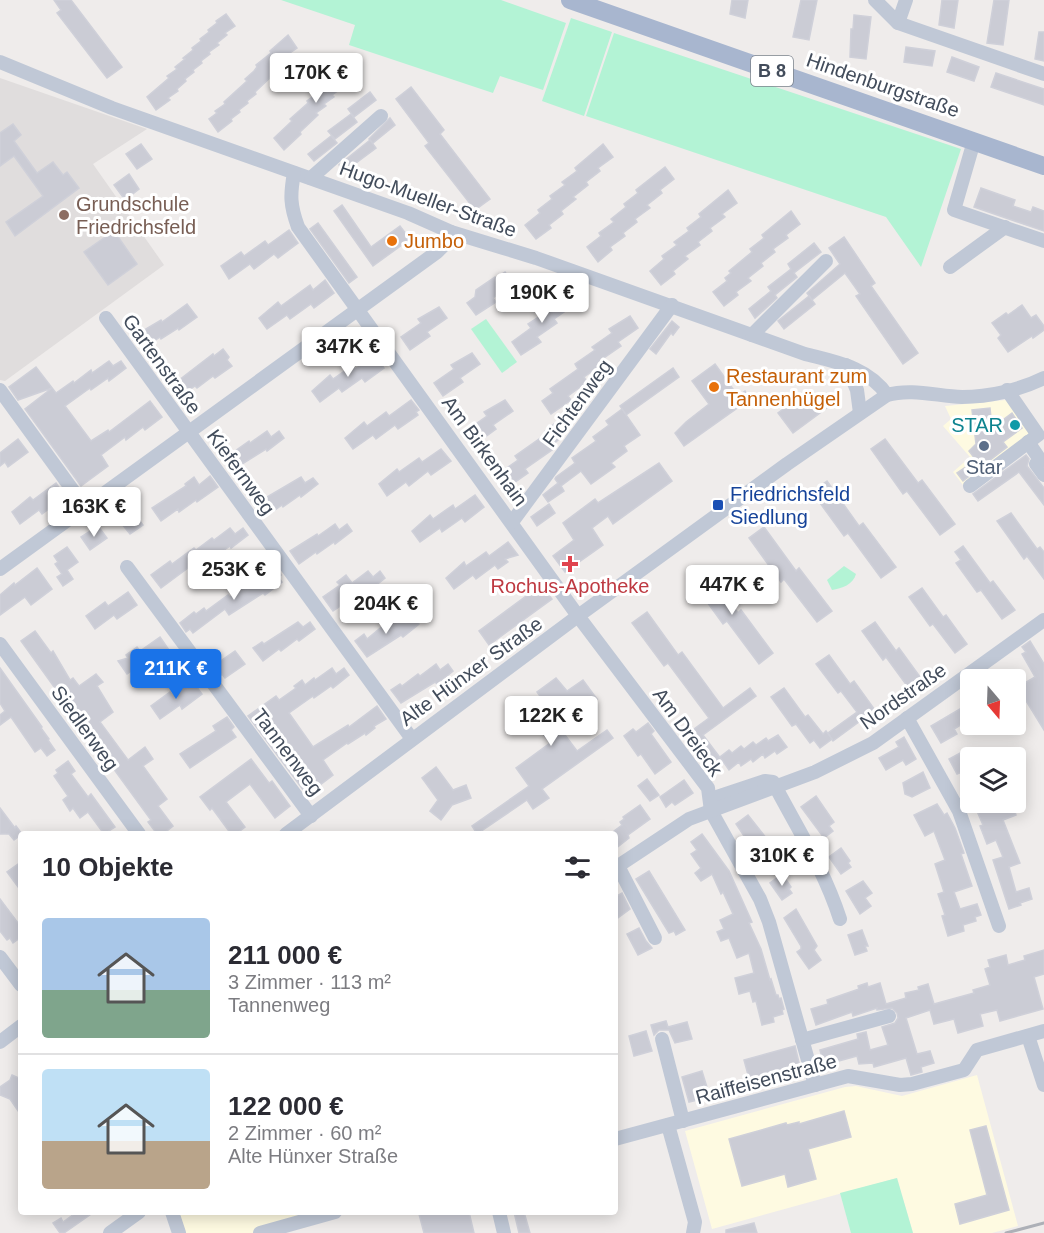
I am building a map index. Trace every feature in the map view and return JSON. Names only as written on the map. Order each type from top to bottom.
[{"type":"main road","name":"Hindenburgstraße","points":[[570,0],[1044,166]]},
{"type":"street","points":[[875,0],[898,23],[1044,74]]},
{"type":"street","points":[[898,23],[906,0]]},
{"type":"street","name":"Hugo-Mueller-Straße","points":[[0,62],[112,108],[408,213],[451,232],[536,258],[805,354],[865,372],[881,386],[887,395]]},
{"type":"street","points":[[310,178],[381,116]]},
{"type":"street","points":[[974,141],[954,210],[1044,241]]},
{"type":"street","name":"Am Birkenhain","points":[[294,173],[291,208],[298,227],[578,616]]},
{"type":"street","points":[[950,267],[1005,227]]},
{"type":"street","name":"Gartenstraße","points":[[0,569],[437,252],[447,242],[451,232]]},
{"type":"street","points":[[752,335],[826,261]]},
{"type":"street","name":"Fichtenweg","points":[[512,522],[672,306]]},
{"type":"street","name":"Gartenstraße","points":[[106,318],[188,432]]},
{"type":"street","points":[[846,365],[857,390],[860,413]]},
{"type":"street","points":[[887,395],[907,392],[963,397],[1007,390],[1044,378]]},
{"type":"street","points":[[0,390],[85,507]]},
{"type":"street","points":[[970,486],[1038,435],[1007,390]]},
{"type":"street","name":"Alte Hünxer Straße","points":[[290,831],[578,616],[887,395]]},
{"type":"street","name":"Kiefernweg","points":[[188,432],[412,738]]},
{"type":"street","points":[[1028,442],[1041,460],[1036,464],[1044,475]]},
{"type":"street","name":"Tannenweg","points":[[127,567],[311,816]]},
{"type":"street","name":"Am Dreieck","points":[[578,616],[708,788],[711,805],[760,898],[769,922],[815,1085]]},
{"type":"street","name":"Nordstraße","points":[[618,866],[711,805],[775,787],[873,743],[1042,626]]},
{"type":"street","name":"Siedlerweg","points":[[0,644],[137,831]]},
{"type":"street","points":[[908,718],[959,811],[999,926]]},
{"type":"street","points":[[775,787],[831,888],[840,919]]},
{"type":"street","points":[[618,871],[655,938]]},
{"type":"street","points":[[0,957],[18,981]]},
{"type":"street","points":[[802,1040],[889,1016]]},
{"type":"street","points":[[0,1042],[18,1028]]},
{"type":"street","points":[[1044,1031],[1028,1035],[1044,1085]]},
{"type":"street","name":"Raiffeisenstraße","points":[[618,1138],[848,1076],[900,1085],[912,1084],[964,1070],[977,1050],[1028,1035]]},
{"type":"street","name":"Raiffeisenstraße","points":[[662,1039],[683,1121]]},
{"type":"street","points":[[668,1125],[694,1228]]},
{"type":"street","points":[[110,1233],[135,1215]]},
{"type":"street","points":[[173,1215],[179,1233]]},
{"type":"street","points":[[260,1233],[324,1215]]},
{"type":"street","points":[[499,1215],[504,1233]]},
{"type":"shaded area","name":"Grundschule Friedrichsfeld","points":[[0,78],[147,129],[93,164],[164,265],[5,381],[0,380]]},
{"type":"shaded area","points":[[1006,400],[1033,435],[963,485],[953,472],[970,457],[943,426],[951,419],[945,406]]},
{"type":"shaded area","points":[[977,1075],[1018,1226],[992,1233],[913,1233],[897,1178],[712,1229],[685,1131],[845,1087],[856,1086],[902,1096]]},
{"type":"shaded area","points":[[176,1215],[317,1215],[254,1233],[181,1233]]},
{"type":"green space","points":[[281,0],[501,0],[566,23],[543,90],[500,76],[493,93],[349,45],[355,25]]},
{"type":"green space","points":[[571,18],[612,32],[584,116],[542,101]]},
{"type":"green space","points":[[614,33],[961,149],[921,267],[886,217],[586,116]]},
{"type":"green space","points":[[486,319],[517,362],[502,373],[471,329]]},
{"type":"green space","points":[[844,566],[856,574],[855,578],[847,585],[832,590],[827,580]]},
{"type":"green space","points":[[897,1178],[913,1233],[851,1233],[840,1193]]},
{"type":"building","points":[[54,0],[71,0],[122,67],[107,78],[57,13],[61,10]]},
{"type":"building","points":[[732,0],[748,0],[745,18],[730,14]]},
{"type":"building","points":[[801,0],[817,0],[809,40],[793,37]]},
{"type":"building","points":[[942,0],[958,0],[954,28],[939,25]]},
{"type":"building","points":[[994,0],[1009,0],[1003,45],[987,43]]},
{"type":"building","points":[[226,14],[235,26],[225,33],[227,35],[217,43],[219,45],[209,52],[210,54],[177,89],[178,91],[168,98],[170,100],[156,110],[147,97],[169,78],[167,76],[177,69],[175,67],[185,59],[183,58],[193,50],[192,48],[201,41],[200,39],[209,32],[208,30],[217,23],[216,21]]},
{"type":"building","points":[[854,15],[871,17],[866,59],[850,57]]},
{"type":"building","points":[[1039,32],[1044,32],[1044,61],[1035,59]]},
{"type":"building","points":[[288,35],[297,48],[287,55],[289,57],[279,64],[281,66],[271,73],[273,75],[255,92],[256,94],[247,101],[248,103],[239,110],[240,112],[231,119],[232,121],[218,132],[209,119],[247,81],[245,79],[254,71],[256,65]]},
{"type":"building","points":[[906,47],[935,51],[932,66],[904,62]]},
{"type":"building","points":[[349,57],[358,69],[348,77],[350,79],[340,86],[342,88],[332,95],[334,97],[324,104],[326,106],[316,113],[318,115],[284,150],[274,138],[316,94],[315,92],[324,84],[323,82],[332,75],[331,73],[341,66],[339,64]]},
{"type":"building","points":[[952,57],[979,67],[974,81],[947,72]]},
{"type":"building","points":[[996,73],[1044,89],[1044,105],[991,87]]},
{"type":"building","points":[[411,87],[444,130],[440,134],[490,199],[475,210],[425,146],[429,143],[396,99]]},
{"type":"building","points":[[370,92],[376,100],[354,117],[348,109]]},
{"type":"building","points":[[351,114],[357,122],[335,139],[328,131]]},
{"type":"building","points":[[390,118],[395,125],[373,143],[369,139]]},
{"type":"building","points":[[13,124],[21,135],[14,141],[37,173],[53,162],[63,175],[67,172],[79,188],[15,236],[6,222],[43,196],[14,156],[0,166],[0,133]]},
{"type":"building","points":[[331,136],[337,143],[314,161],[308,154]]},
{"type":"building","points":[[370,140],[376,148],[344,172],[339,165]]},
{"type":"building","points":[[141,144],[152,159],[137,169],[126,154]]},
{"type":"building","points":[[603,144],[613,157],[598,168],[600,171],[586,182],[588,185],[573,197],[576,199],[549,225],[551,228],[536,239],[525,225],[540,213],[538,210],[552,199],[550,196],[565,185],[562,182],[577,171],[575,168]]},
{"type":"building","points":[[665,167],[674,179],[660,190],[662,193],[647,205],[650,208],[635,219],[637,222],[623,233],[625,236],[610,247],[612,250],[598,262],[587,247],[601,236],[599,233],[614,222],[611,219],[626,207],[624,204],[638,193],[636,190]]},
{"type":"building","points":[[129,174],[139,189],[125,200],[114,185]]},
{"type":"building","points":[[981,188],[1015,200],[1013,206],[1031,212],[1033,207],[1044,211],[1044,231],[974,207]]},
{"type":"building","points":[[728,190],[737,203],[722,214],[725,217],[710,228],[712,231],[698,242],[700,245],[685,256],[688,259],[661,285],[650,271],[664,259],[662,256],[677,245],[674,242],[689,231],[687,228],[701,217],[699,214]]},
{"type":"building","points":[[342,205],[371,247],[400,226],[410,239],[373,266],[334,211]]},
{"type":"building","points":[[791,211],[800,224],[786,235],[788,238],[773,249],[775,252],[761,263],[763,266],[748,278],[751,281],[736,292],[738,295],[724,306],[713,292],[727,281],[725,278],[731,273],[729,271],[752,252],[750,249],[764,238],[762,235]]},
{"type":"building","points":[[318,223],[357,277],[349,283],[310,229]]},
{"type":"building","points":[[289,230],[298,243],[278,258],[274,254],[254,269],[250,264],[229,279],[221,266],[241,252],[244,256],[265,241],[268,245]]},
{"type":"building","points":[[114,231],[137,264],[108,285],[84,252]]},
{"type":"building","points":[[844,237],[875,283],[871,286],[918,353],[903,364],[856,296],[860,294],[845,273],[812,300],[807,293],[840,264],[829,248]]},
{"type":"building","points":[[814,243],[821,252],[794,273],[797,277],[775,295],[777,298],[755,318],[749,309],[771,291],[768,287],[791,269],[788,264]]},
{"type":"building","points":[[505,272],[513,283],[493,298],[496,302],[476,315],[467,303],[475,297],[476,290]]},
{"type":"building","points":[[325,280],[334,293],[314,308],[311,304],[290,319],[287,315],[267,329],[259,318],[278,302],[281,306],[310,285],[313,290]]},
{"type":"building","points":[[566,294],[574,305],[554,319],[557,323],[537,337],[541,342],[521,355],[512,342],[531,328],[528,324],[545,313],[542,308]]},
{"type":"building","points":[[809,296],[815,304],[784,329],[778,321]]},
{"type":"building","points":[[187,304],[197,317],[179,330],[178,328],[161,339],[160,337],[143,349],[134,336],[161,320],[162,322]]},
{"type":"building","points":[[1022,305],[1031,318],[1036,315],[1044,326],[1044,330],[1008,352],[998,338],[1001,335],[992,323]]},
{"type":"building","points":[[439,307],[447,318],[427,332],[430,336],[410,350],[401,337],[421,323],[418,319]]},
{"type":"building","points":[[630,316],[638,328],[618,342],[621,346],[601,360],[604,363],[584,377],[587,382],[568,396],[571,400],[551,414],[542,401],[553,393],[550,389],[578,369],[575,364],[595,350],[592,347],[612,333],[609,329]]},
{"type":"building","points":[[672,321],[679,327],[673,335],[671,333],[656,354],[650,349]]},
{"type":"building","points":[[223,349],[232,366],[178,398],[169,385]]},
{"type":"building","points":[[472,353],[480,364],[460,378],[463,382],[443,396],[434,383],[454,369],[451,365]]},
{"type":"building","points":[[375,355],[384,368],[365,382],[362,378],[342,392],[339,388],[320,402],[312,391],[330,375],[333,379],[353,365],[355,369]]},
{"type":"building","points":[[109,361],[113,366],[121,361],[126,368],[109,381],[108,378],[91,390],[90,388],[65,406],[91,441],[108,430],[109,432],[150,401],[162,417],[145,430],[143,427],[126,440],[125,437],[101,455],[108,466],[81,486],[25,409],[52,388],[18,400],[9,387],[36,367],[56,393]]},
{"type":"building","points":[[715,364],[738,396],[745,391],[750,399],[684,446],[675,433],[709,404],[692,381]]},
{"type":"building","points":[[673,368],[679,377],[626,415],[620,406]]},
{"type":"building","points":[[809,390],[817,401],[821,397],[828,407],[793,433],[778,413]]},
{"type":"building","points":[[411,400],[419,410],[416,412],[418,415],[398,429],[395,425],[376,439],[373,435],[353,449],[345,438],[364,422],[367,426],[386,412],[389,416]]},
{"type":"building","points":[[505,400],[513,411],[493,425],[496,429],[477,443],[467,430],[487,416],[484,412]]},
{"type":"building","points":[[990,408],[992,428],[1012,413],[1022,428],[1003,442],[1007,447],[963,481],[957,473],[976,460],[969,451],[976,444],[972,410]]},
{"type":"building","points":[[622,409],[640,435],[624,446],[627,451],[611,463],[615,467],[591,484],[581,471],[561,486],[564,491],[548,502],[543,495],[558,483],[556,477],[575,463],[572,458],[596,441],[593,437],[609,425],[606,421]]},
{"type":"building","points":[[554,424],[560,433],[556,436],[558,440],[550,447],[552,450],[525,469],[528,473],[508,487],[505,483],[500,486],[494,477],[518,460],[515,456],[546,434],[545,431]]},
{"type":"building","points":[[267,431],[271,437],[279,431],[284,438],[267,451],[266,449],[231,471],[222,457],[249,441],[250,443]]},
{"type":"building","points":[[18,439],[28,452],[8,467],[5,462],[0,466],[0,453]]},
{"type":"building","points":[[885,439],[918,483],[922,480],[955,524],[940,535],[907,491],[903,494],[871,449]]},
{"type":"building","points":[[441,449],[451,461],[431,475],[428,471],[409,486],[406,482],[387,496],[379,484],[397,469],[399,472],[419,458],[422,462]]},
{"type":"building","points":[[1026,455],[1029,459],[1027,466],[1044,488],[1044,505],[1019,472],[978,501],[973,494]]},
{"type":"building","points":[[659,463],[672,481],[613,524],[608,516],[592,528],[603,545],[565,572],[553,556],[574,540],[563,523],[595,499],[598,503]]},
{"type":"building","points":[[210,476],[218,487],[197,502],[196,500],[179,512],[178,509],[161,521],[152,508],[186,486],[185,484],[194,477],[199,485]]},
{"type":"building","points":[[301,477],[305,483],[313,478],[318,484],[301,497],[300,495],[265,517],[255,504]]},
{"type":"building","points":[[827,481],[859,526],[863,523],[896,567],[881,578],[848,533],[844,536],[812,492]]},
{"type":"building","points":[[56,483],[62,492],[58,495],[62,499],[42,514],[39,510],[20,524],[12,512],[30,497],[33,500]]},
{"type":"building","points":[[475,495],[484,507],[465,522],[462,518],[442,532],[440,528],[420,542],[412,531],[430,515],[433,519],[453,505],[455,509]]},
{"type":"building","points":[[549,504],[555,513],[537,526],[531,517]]},
{"type":"building","points":[[1011,513],[1037,549],[1040,547],[1044,552],[1044,579],[1027,556],[1024,559],[997,521]]},
{"type":"building","points":[[135,514],[143,525],[130,534],[121,523]]},
{"type":"building","points":[[335,524],[339,530],[347,524],[352,531],[335,544],[334,542],[299,564],[290,551]]},
{"type":"building","points":[[98,526],[107,538],[90,550],[81,537]]},
{"type":"building","points":[[764,527],[796,571],[799,568],[832,611],[817,622],[784,579],[781,582],[749,538]]},
{"type":"building","points":[[230,528],[235,534],[243,528],[248,535],[231,548],[230,546],[213,558],[211,556],[195,568],[192,565],[161,588],[151,575],[170,561],[172,564],[194,548],[196,550],[212,538],[214,540]]},
{"type":"building","points":[[508,542],[518,555],[505,559],[508,562],[498,569],[495,565],[476,579],[473,575],[454,589],[446,578],[464,562],[466,566],[486,552],[489,556]]},
{"type":"building","points":[[963,546],[990,583],[993,581],[1015,610],[1002,619],[981,590],[977,592],[956,563],[961,560],[955,552]]},
{"type":"building","points":[[67,547],[78,562],[67,570],[73,579],[63,586],[57,577],[62,574],[55,564],[58,562],[54,556]]},
{"type":"building","points":[[276,567],[281,575],[278,577],[282,582],[265,595],[263,593],[229,615],[225,609],[193,633],[190,629],[186,632],[180,623],[194,612],[196,614],[204,608],[206,611],[228,595],[230,597],[246,585],[248,587]]},
{"type":"building","points":[[37,568],[52,589],[31,605],[25,597],[0,615],[0,595]]},
{"type":"building","points":[[706,569],[738,613],[741,610],[773,653],[759,664],[727,621],[723,624],[691,580]]},
{"type":"building","points":[[368,571],[373,577],[380,571],[385,578],[369,591],[367,588],[333,611],[323,597],[340,585],[337,582],[346,575],[352,583]]},
{"type":"building","points":[[541,585],[552,599],[489,645],[479,631]]},
{"type":"building","points":[[922,588],[967,644],[955,653],[933,624],[930,626],[909,597]]},
{"type":"building","points":[[128,592],[137,605],[117,619],[114,615],[95,629],[86,616],[105,602],[108,606]]},
{"type":"building","points":[[647,612],[678,655],[682,652],[723,708],[750,688],[756,696],[703,735],[724,763],[717,769],[690,732],[709,718],[668,663],[664,666],[632,623]]},
{"type":"building","points":[[402,617],[406,623],[414,617],[419,624],[403,637],[401,635],[367,657],[355,641],[364,634],[367,639],[390,620],[393,624]]},
{"type":"building","points":[[298,622],[303,627],[310,622],[315,629],[281,651],[279,649],[263,661],[253,648],[262,642],[264,644]]},
{"type":"building","points":[[875,622],[896,651],[899,648],[926,685],[913,694],[886,657],[883,660],[862,631]]},
{"type":"building","points":[[35,631],[51,653],[53,651],[70,680],[73,678],[79,686],[96,674],[103,682],[97,686],[113,712],[100,722],[128,760],[145,747],[153,759],[143,766],[167,799],[158,806],[173,826],[167,831],[155,831],[148,822],[151,820],[86,731],[90,728],[66,695],[62,698],[21,641]]},
{"type":"building","points":[[160,637],[169,650],[150,664],[147,660],[127,674],[118,661],[128,658],[126,655],[137,647],[140,651]]},
{"type":"building","points":[[1030,641],[1044,664],[1044,730],[1026,701],[1026,682],[1035,677],[1022,654],[1026,652],[1022,647]]},
{"type":"building","points":[[235,651],[245,664],[225,678],[222,674],[219,677],[212,667]]},
{"type":"building","points":[[829,655],[850,684],[854,681],[875,710],[833,741],[828,733],[857,712],[841,691],[838,693],[816,664]]},
{"type":"building","points":[[436,664],[440,670],[448,664],[453,671],[437,684],[435,682],[401,703],[391,690],[400,684],[402,686],[418,674],[420,676]]},
{"type":"building","points":[[0,668],[42,727],[55,750],[47,756],[41,748],[35,752],[11,717],[0,725],[0,715],[5,711],[0,703]]},
{"type":"building","points":[[332,668],[336,674],[344,668],[349,675],[333,688],[331,686],[314,698],[313,696],[289,713],[313,747],[348,725],[349,727],[377,706],[386,719],[374,726],[375,728],[366,735],[365,733],[347,743],[323,760],[333,775],[307,795],[248,716],[276,696],[279,700],[296,688],[294,686],[302,680],[305,685]]},
{"type":"building","points":[[556,678],[567,691],[583,680],[597,699],[559,727],[577,751],[607,730],[613,738],[542,789],[549,798],[533,809],[527,800],[481,831],[475,831],[472,826],[529,786],[516,768],[550,743],[531,718],[547,706],[537,692]]},
{"type":"building","points":[[193,682],[202,694],[182,709],[180,705],[160,719],[151,706],[170,692],[173,696]]},
{"type":"building","points":[[784,688],[805,717],[808,715],[823,734],[826,731],[832,739],[820,748],[814,740],[810,743],[796,724],[792,726],[771,697]]},
{"type":"building","points":[[960,709],[960,725],[954,729],[957,734],[941,743],[931,726]]},
{"type":"building","points":[[227,717],[234,727],[231,730],[236,737],[190,768],[180,754],[216,731],[213,726]]},
{"type":"building","points":[[648,723],[654,731],[651,734],[671,762],[655,774],[624,736],[633,729],[636,732]]},
{"type":"building","points":[[778,735],[787,747],[777,754],[775,751],[765,758],[763,754],[753,762],[751,759],[741,766],[739,762],[729,770],[720,757],[729,750],[732,753],[741,746],[744,749],[753,742],[756,745],[766,738],[768,741]]},
{"type":"building","points":[[904,737],[916,759],[906,765],[903,760],[886,770],[879,758],[899,747],[896,742]]},
{"type":"building","points":[[960,753],[960,773],[957,774],[949,759]]},
{"type":"building","points":[[251,759],[269,783],[272,781],[290,806],[275,818],[250,784],[226,802],[245,827],[240,831],[229,831],[212,808],[210,810],[200,797]]},
{"type":"building","points":[[68,761],[75,771],[71,774],[88,797],[91,794],[115,827],[109,831],[102,831],[88,812],[80,818],[73,808],[70,811],[63,800],[68,796],[54,776],[58,773],[56,770]]},
{"type":"building","points":[[436,767],[453,790],[466,785],[471,798],[452,805],[441,820],[430,811],[438,800],[422,778]]},
{"type":"building","points":[[923,772],[930,788],[912,797],[905,794],[903,783]]},
{"type":"building","points":[[647,779],[659,795],[650,801],[638,786]]},
{"type":"building","points":[[684,780],[693,793],[675,805],[672,802],[666,807],[660,797]]},
{"type":"building","points":[[816,796],[834,822],[829,826],[833,831],[824,838],[801,807]]},
{"type":"building","points":[[937,804],[944,815],[947,813],[955,828],[972,886],[954,892],[960,909],[977,904],[981,915],[975,917],[976,921],[963,925],[964,931],[948,936],[942,916],[945,915],[938,894],[944,892],[935,864],[945,860],[934,831],[925,836],[914,815]]},
{"type":"building","points":[[640,805],[650,819],[628,835],[629,838],[618,847],[618,831],[614,831],[622,825],[620,822],[624,819],[623,817]]},
{"type":"building","points":[[0,808],[20,831],[14,840],[9,834],[0,834]]},
{"type":"building","points":[[978,813],[1015,813],[1016,815],[1003,820],[1020,863],[1009,867],[1016,892],[1029,888],[1032,899],[1009,909],[993,860],[1003,857],[996,840],[987,844],[980,826],[983,825]]},
{"type":"building","points":[[748,815],[778,853],[775,854],[778,858],[768,865],[736,824]]},
{"type":"building","points":[[702,834],[729,871],[752,922],[749,923],[761,949],[776,995],[779,999],[781,998],[784,1009],[783,1014],[773,1017],[774,1022],[762,1025],[756,1001],[753,1002],[750,991],[739,994],[735,978],[754,973],[749,953],[737,958],[729,938],[721,941],[717,932],[724,929],[720,920],[733,914],[712,874],[701,881],[695,873],[701,868],[691,854],[697,850],[691,842]]},
{"type":"building","points":[[841,848],[850,861],[848,863],[851,867],[841,874],[829,857]]},
{"type":"building","points":[[18,864],[18,887],[7,872]]},
{"type":"building","points":[[649,871],[685,930],[676,935],[674,931],[669,933],[636,879]]},
{"type":"building","points":[[782,874],[791,887],[789,889],[792,893],[782,900],[770,883]]},
{"type":"building","points":[[863,881],[872,893],[865,898],[871,906],[860,914],[846,891]]},
{"type":"building","points":[[622,893],[630,909],[618,918],[618,895]]},
{"type":"building","points":[[0,899],[18,923],[18,939],[13,943],[10,938],[7,940],[0,931]]},
{"type":"building","points":[[796,909],[817,946],[814,950],[821,960],[809,969],[797,952],[801,946],[784,918]]},
{"type":"building","points":[[639,928],[652,948],[638,955],[627,934]]},
{"type":"building","points":[[862,930],[868,946],[865,946],[867,951],[855,955],[848,935]]},
{"type":"building","points":[[1044,950],[1044,974],[1034,977],[1043,1009],[1000,1021],[997,1010],[980,1014],[983,1026],[958,1033],[954,1019],[934,1024],[930,1010],[906,1018],[917,1054],[930,1051],[934,1063],[921,1067],[922,1072],[911,1075],[906,1058],[874,1067],[873,1063],[859,1064],[857,1056],[824,1065],[820,1050],[858,1039],[857,1034],[866,1032],[870,1050],[888,1045],[882,1027],[895,1023],[898,1018],[892,1008],[877,1010],[877,1008],[853,1016],[852,1012],[816,1025],[811,1009],[828,1004],[827,1000],[859,989],[858,986],[867,983],[868,987],[880,983],[886,1004],[906,998],[905,993],[919,990],[918,987],[928,984],[934,1004],[974,993],[973,990],[990,985],[985,969],[990,967],[988,960],[1006,955],[1008,965],[1025,960],[1024,956]]},
{"type":"building","points":[[666,1021],[668,1027],[687,1022],[692,1039],[675,1043],[669,1030],[659,1030],[654,1035],[651,1025]]},
{"type":"building","points":[[646,1031],[652,1051],[634,1056],[629,1036]]},
{"type":"building","points":[[795,1046],[801,1071],[782,1076],[781,1073],[750,1082],[744,1060]]},
{"type":"building","points":[[702,1071],[710,1097],[689,1102],[682,1077]]},
{"type":"building","points":[[12,1075],[18,1078],[18,1111],[10,1099],[0,1095],[0,1087],[10,1080]]},
{"type":"building","points":[[844,1111],[851,1137],[808,1149],[816,1179],[788,1187],[785,1174],[742,1186],[729,1139],[786,1123],[787,1125],[799,1122],[799,1124]]},
{"type":"building","points":[[986,1126],[1009,1210],[960,1224],[955,1204],[987,1195],[970,1130]]},
{"type":"building","points":[[73,1215],[90,1215],[64,1233],[60,1233],[53,1223],[61,1218],[63,1222]]},
{"type":"building","points":[[419,1215],[470,1215],[474,1233],[424,1233]]},
{"type":"building","points":[[515,1215],[525,1215],[530,1233],[519,1233]]},
{"type":"building","points":[[754,1223],[757,1233],[726,1233],[726,1230]]},
{"type":"railway","points":[[1006,1233],[1044,1223]]},
{"type":"place","name":"Grundschule Friedrichsfeld","points":[[64,215]]},
{"type":"place","name":"Jumbo","points":[[392,241]]},
{"type":"place","name":"Restaurant zum Tannenhügel","points":[[714,387]]},
{"type":"place","name":"STAR","points":[[1015,425]]},
{"type":"place","name":"Star","points":[[984,446]]},
{"type":"place","name":"Friedrichsfeld Siedlung","points":[[718,505]]},
{"type":"place","name":"Rochus-Apotheke","points":[[570,564]]}]
